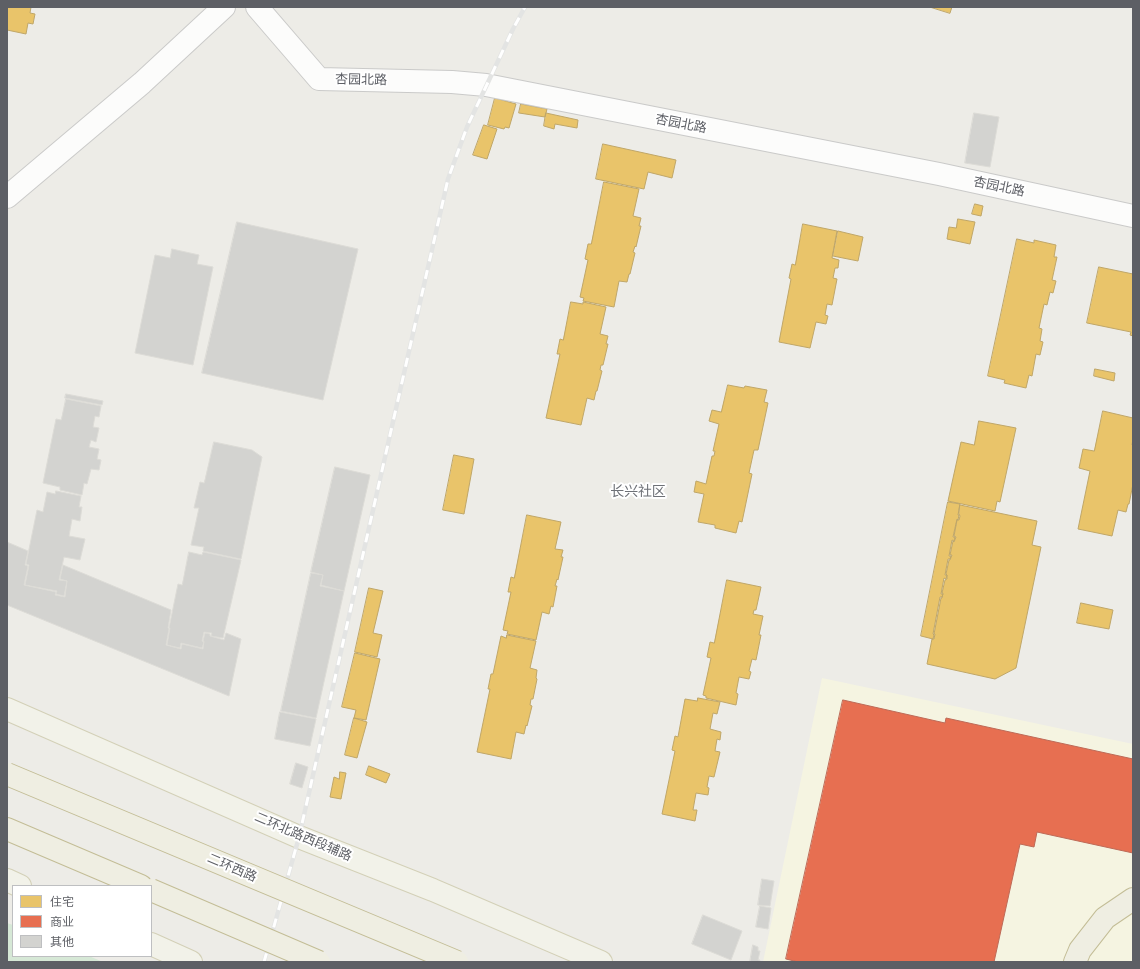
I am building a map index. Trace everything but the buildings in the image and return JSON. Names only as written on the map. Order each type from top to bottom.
[{"type":"highway","name":"二环西路","points":[[7,774],[457,962]]},
{"type":"highway","points":[[7,829],[139,885]]},
{"type":"highway","points":[[152,890],[319,962]]},
{"type":"highway","points":[[1075,962],[1080,950],[1105,918],[1133,899]]},
{"type":"main road","name":"二环北路西段辅路","points":[[7,709],[299,837],[433,890],[601,962]]},
{"type":"main road","points":[[7,880],[18,885]]},
{"type":"main road","points":[[152,944],[191,962]]},
{"type":"street","points":[[7,197],[142,83],[224,7]]},
{"type":"street","name":"杏园北路","points":[[257,7],[319,79],[452,82],[486,85],[939,174],[1133,216]]},
{"type":"shaded area","points":[[822,678],[1133,744],[1133,962],[763,962]]},
{"type":"shaded area","points":[[7,923],[12,925],[12,957],[91,957],[103,962],[7,962]]},
{"type":"railway","points":[[264,962],[299,837],[448,179],[467,127],[513,29],[525,7]]},
{"type":"district","name":"长兴社区","points":[[638,492]]}]
